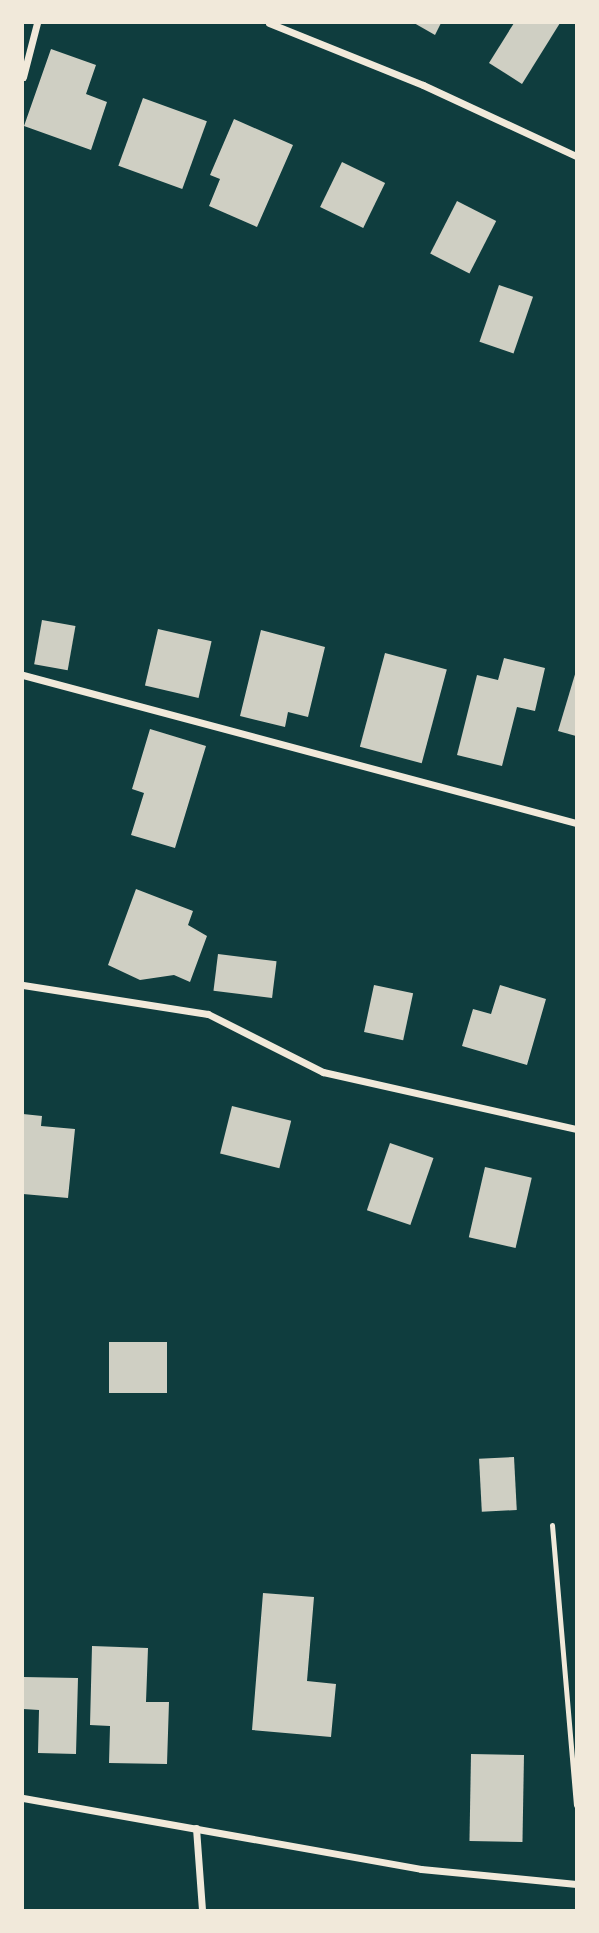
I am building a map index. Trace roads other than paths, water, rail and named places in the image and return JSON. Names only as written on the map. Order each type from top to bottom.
[{"type":"street","points":[[23,77],[37,23]]},
{"type":"street","points":[[269,23],[424,85],[576,156]]},
{"type":"street","points":[[23,675],[576,823]]},
{"type":"street","points":[[23,985],[208,1014],[323,1072],[576,1129]]},
{"type":"street","points":[[23,1798],[421,1869],[576,1884]]},
{"type":"street","points":[[196,1828],[202,1910]]},
{"type":"lane","points":[[552,1525],[576,1805]]}]
